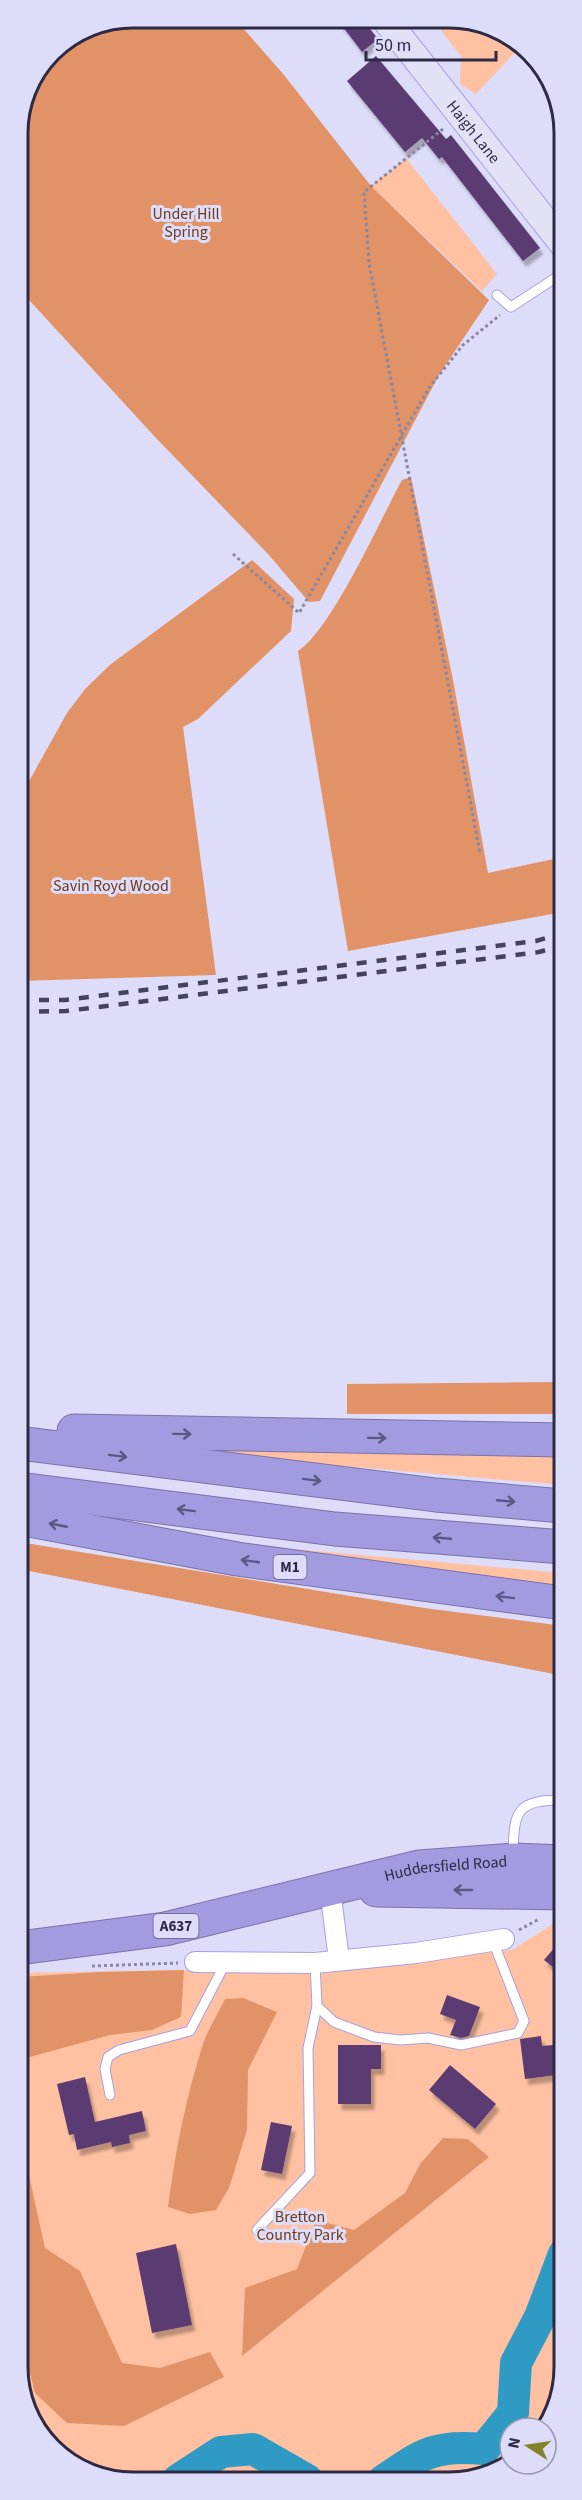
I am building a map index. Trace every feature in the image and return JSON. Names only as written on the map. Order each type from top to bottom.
[{"type":"highway","points":[[28,1430],[553,1440]]},
{"type":"highway","points":[[28,1444],[436,1495],[553,1505]]},
{"type":"highway","points":[[28,1490],[335,1529],[553,1546]]},
{"type":"highway","name":"M1","points":[[28,1520],[237,1559],[553,1602]]},
{"type":"highway","name":"Huddersfield Road","points":[[28,1947],[165,1929],[330,1889],[513,1875],[553,1865]]},
{"type":"highway","name":"Huddersfield Road","points":[[513,1875],[553,1903]]},
{"type":"street","name":"Haigh Lane","points":[[392,28],[554,233]]},
{"type":"street","points":[[330,1889],[339,1960]]},
{"type":"street","points":[[195,1962],[315,1963],[416,1953],[498,1940]]},
{"type":"lane","points":[[497,295],[511,307],[554,279]]},
{"type":"lane","points":[[513,1875],[516,1820],[524,1806],[541,1800],[553,1800]]},
{"type":"lane","points":[[317,2006],[334,2022],[374,2037],[400,2040],[428,2038],[461,2045],[518,2033],[524,2020],[498,1940]]},
{"type":"lane","points":[[110,2095],[105,2069],[108,2057],[119,2050],[190,2031],[226,1962]]},
{"type":"lane","points":[[257,2230],[310,2173],[308,2048],[317,2006],[315,1963]]},
{"type":"path","points":[[461,115],[364,192],[369,263],[480,853]]},
{"type":"path","points":[[233,554],[299,613],[429,388],[463,345],[511,307]]},
{"type":"path","points":[[498,1940],[553,1905]]},
{"type":"path","points":[[86,1966],[195,1962]]},
{"type":"green space","name":"Under Hill Spring","points":[[134,28],[243,28],[284,75],[371,186],[489,300],[439,375],[320,601],[309,602],[268,554],[156,438],[29,300],[29,127],[32,106],[39,87],[64,55],[100,34]]},
{"type":"green space","points":[[439,28],[482,34],[515,53],[476,94],[460,84],[461,56]]},
{"type":"green space","points":[[406,158],[497,274],[482,291],[371,186]]},
{"type":"green space","points":[[411,477],[453,680],[488,873],[554,859],[554,914],[348,951],[298,651],[326,621],[340,598],[402,480]]},
{"type":"green space","name":"Savin Royd Wood","points":[[252,560],[294,599],[291,631],[198,719],[183,727],[216,975],[29,981],[29,782],[67,713],[86,688],[111,664]]},
{"type":"green space","points":[[553,1382],[553,1414],[347,1414],[347,1384]]},
{"type":"green space","points":[[195,1446],[553,1457],[553,1484],[275,1460],[192,1450]]},
{"type":"green space","points":[[28,1544],[424,1608],[553,1625],[553,1674],[28,1571]]},
{"type":"green space","points":[[238,1544],[553,1572],[553,1593]]},
{"type":"green space","name":"Bretton Country Park","points":[[553,1924],[553,2373],[550,2394],[541,2416],[498,2416],[498,2458],[482,2466],[448,2472],[134,2472],[100,2466],[81,2457],[55,2436],[39,2413],[32,2394],[28,2366],[28,1973],[184,1970],[252,1973],[512,1950]]},
{"type":"green space","points":[[184,1970],[181,2017],[152,2030],[110,2035],[28,2057],[28,1976]]},
{"type":"green space","points":[[243,1998],[277,2012],[248,2070],[247,2130],[229,2188],[216,2210],[190,2214],[168,2207],[186,2104],[203,2044],[225,1999]]},
{"type":"green space","points":[[443,2138],[468,2139],[489,2157],[242,2356],[245,2288],[297,2269],[316,2220],[354,2230],[405,2193],[420,2164]]},
{"type":"green space","points":[[28,2171],[45,2248],[80,2271],[122,2363],[160,2368],[210,2352],[224,2377],[124,2426],[67,2423],[35,2393],[28,2366]]},
{"type":"building","points":[[344,28],[369,28],[378,39],[362,52]]},
{"type":"building","points":[[376,56],[446,139],[451,135],[540,248],[523,261],[442,157],[439,159],[422,138],[405,152],[347,81]]},
{"type":"building","points":[[553,1949],[553,1967],[544,1960]]},
{"type":"building","points":[[447,1995],[480,2007],[469,2036],[461,2038],[450,2035],[456,2020],[440,2014]]},
{"type":"building","points":[[541,2036],[542,2046],[553,2045],[553,2075],[525,2079],[520,2039]]},
{"type":"building","points":[[338,2045],[381,2045],[381,2069],[371,2069],[371,2104],[338,2104]]},
{"type":"building","points":[[450,2065],[496,2104],[475,2129],[429,2090]]},
{"type":"building","points":[[85,2077],[95,2122],[142,2111],[146,2131],[129,2135],[130,2143],[112,2147],[111,2142],[77,2150],[74,2134],[69,2135],[57,2084]]},
{"type":"building","points":[[271,2122],[292,2126],[282,2174],[261,2170]]},
{"type":"building","points":[[176,2244],[192,2325],[152,2333],[136,2253]]},
{"type":"waterway","points":[[396,2472],[419,2458],[441,2450],[484,2449],[513,2413],[516,2363],[540,2317],[553,2283]]},
{"type":"waterway","points":[[190,2472],[221,2452],[253,2449],[293,2472]]},
{"type":"railway","points":[[29,1000],[65,1000],[536,941],[554,936]]},
{"type":"railway","points":[[29,1012],[66,1011],[539,952],[554,948]]}]
